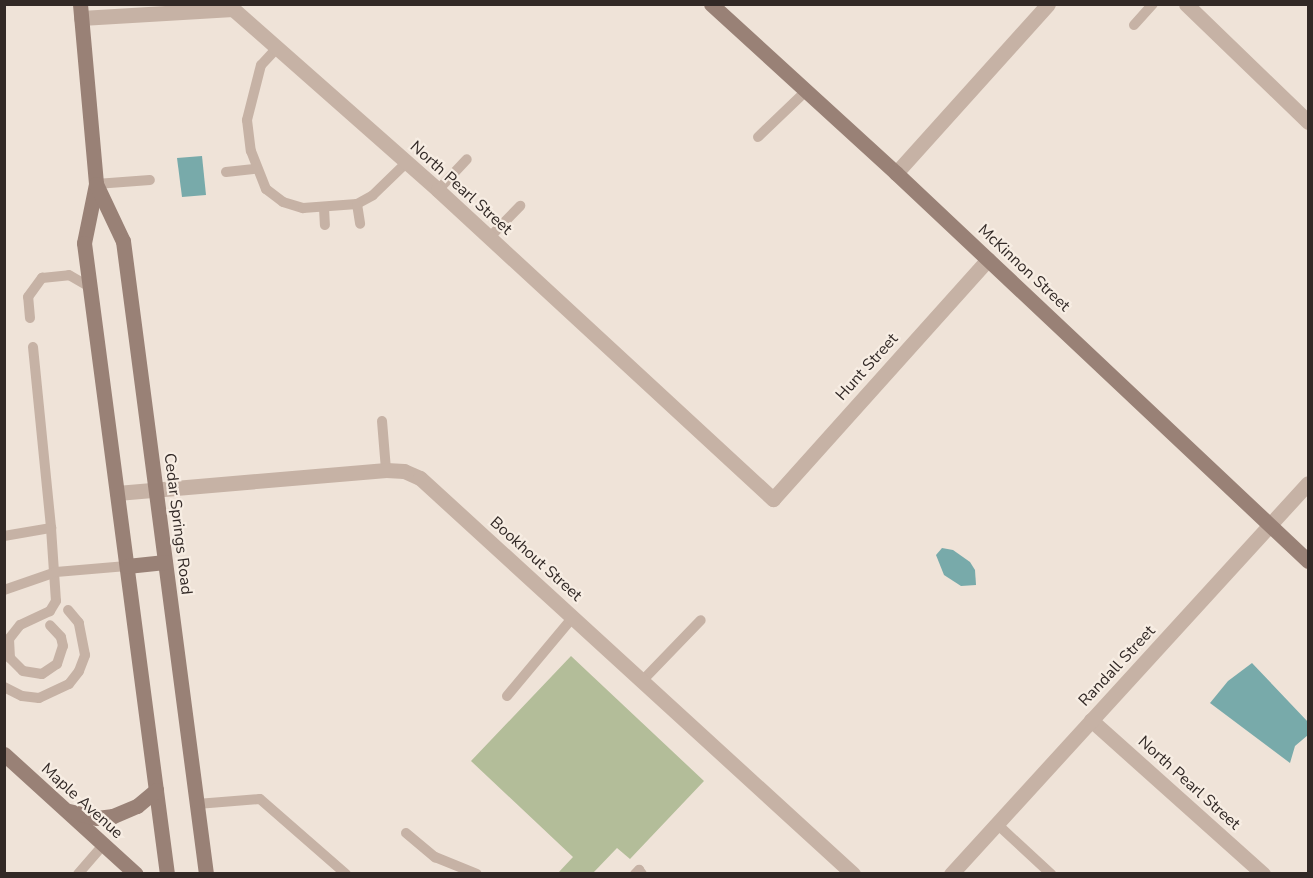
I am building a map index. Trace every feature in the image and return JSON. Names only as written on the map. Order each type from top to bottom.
[{"type":"main road","name":"McKinnon Street","points":[[711,4],[896,172],[1308,561]]},
{"type":"main road","name":"Cedar Springs Road","points":[[81,11],[96,184],[84,243],[167,873]]},
{"type":"main road","name":"Cedar Springs Road","points":[[96,184],[123,241],[206,873]]},
{"type":"main road","points":[[127,566],[165,562]]},
{"type":"main road","name":"Maple Avenue","points":[[4,754],[135,873]]},
{"type":"main road","points":[[64,809],[78,815],[113,816],[137,806],[156,790]]},
{"type":"street","points":[[896,172],[1048,4]]},
{"type":"street","points":[[1186,4],[1308,122]]},
{"type":"street","name":"North Pearl Street","points":[[81,11],[233,9],[438,190],[773,499]]},
{"type":"street","name":"Hunt Street","points":[[773,499],[988,259]]},
{"type":"street","name":"Bookhout Street","points":[[117,493],[386,470],[404,471],[420,478],[853,873]]},
{"type":"street","name":"Randall Street","points":[[951,873],[1308,483]]},
{"type":"street","name":"North Pearl Street","points":[[1091,720],[1263,873]]},
{"type":"lane","points":[[1134,25],[1153,4]]},
{"type":"lane","points":[[277,48],[261,65],[252,90],[247,120],[257,169],[266,189],[283,202],[303,208],[357,204],[373,195],[406,162]]},
{"type":"lane","points":[[758,137],[806,91]]},
{"type":"lane","points":[[438,190],[468,159]]},
{"type":"lane","points":[[226,172],[257,169]]},
{"type":"lane","points":[[96,184],[150,180]]},
{"type":"lane","points":[[357,204],[360,224]]},
{"type":"lane","points":[[489,238],[519,206]]},
{"type":"lane","points":[[324,208],[325,225]]},
{"type":"lane","points":[[30,318],[28,297],[42,278],[69,275],[90,287]]},
{"type":"lane","points":[[33,347],[56,572],[56,601],[50,610],[20,625],[9,639],[10,658],[23,672],[42,674],[57,664],[63,646],[61,636],[50,625]]},
{"type":"lane","points":[[382,421],[386,470]]},
{"type":"lane","points":[[4,536],[51,528]]},
{"type":"lane","points":[[4,590],[56,572],[127,566]]},
{"type":"lane","points":[[4,687],[22,696],[39,698],[55,693],[74,678],[85,655],[84,639],[68,610]]},
{"type":"lane","points":[[507,696],[573,617]]},
{"type":"lane","points":[[643,680],[701,620]]},
{"type":"lane","points":[[197,804],[260,799],[346,873]]},
{"type":"lane","points":[[997,824],[1051,873]]},
{"type":"lane","points":[[406,833],[435,857],[477,873]]},
{"type":"lane","points":[[78,873],[103,845]]},
{"type":"lane","points":[[635,873],[639,870],[642,873]]},
{"type":"green space","points":[[571,656],[704,781],[630,859],[617,848],[593,873],[558,873],[573,857],[471,761]]},
{"type":"water","points":[[202,156],[206,195],[182,197],[177,158]]},
{"type":"water","points":[[942,548],[953,550],[970,562],[975,570],[976,585],[961,586],[944,575],[936,555]]},
{"type":"water","points":[[1252,663],[1308,722],[1308,735],[1295,746],[1290,763],[1210,703],[1228,681]]}]
